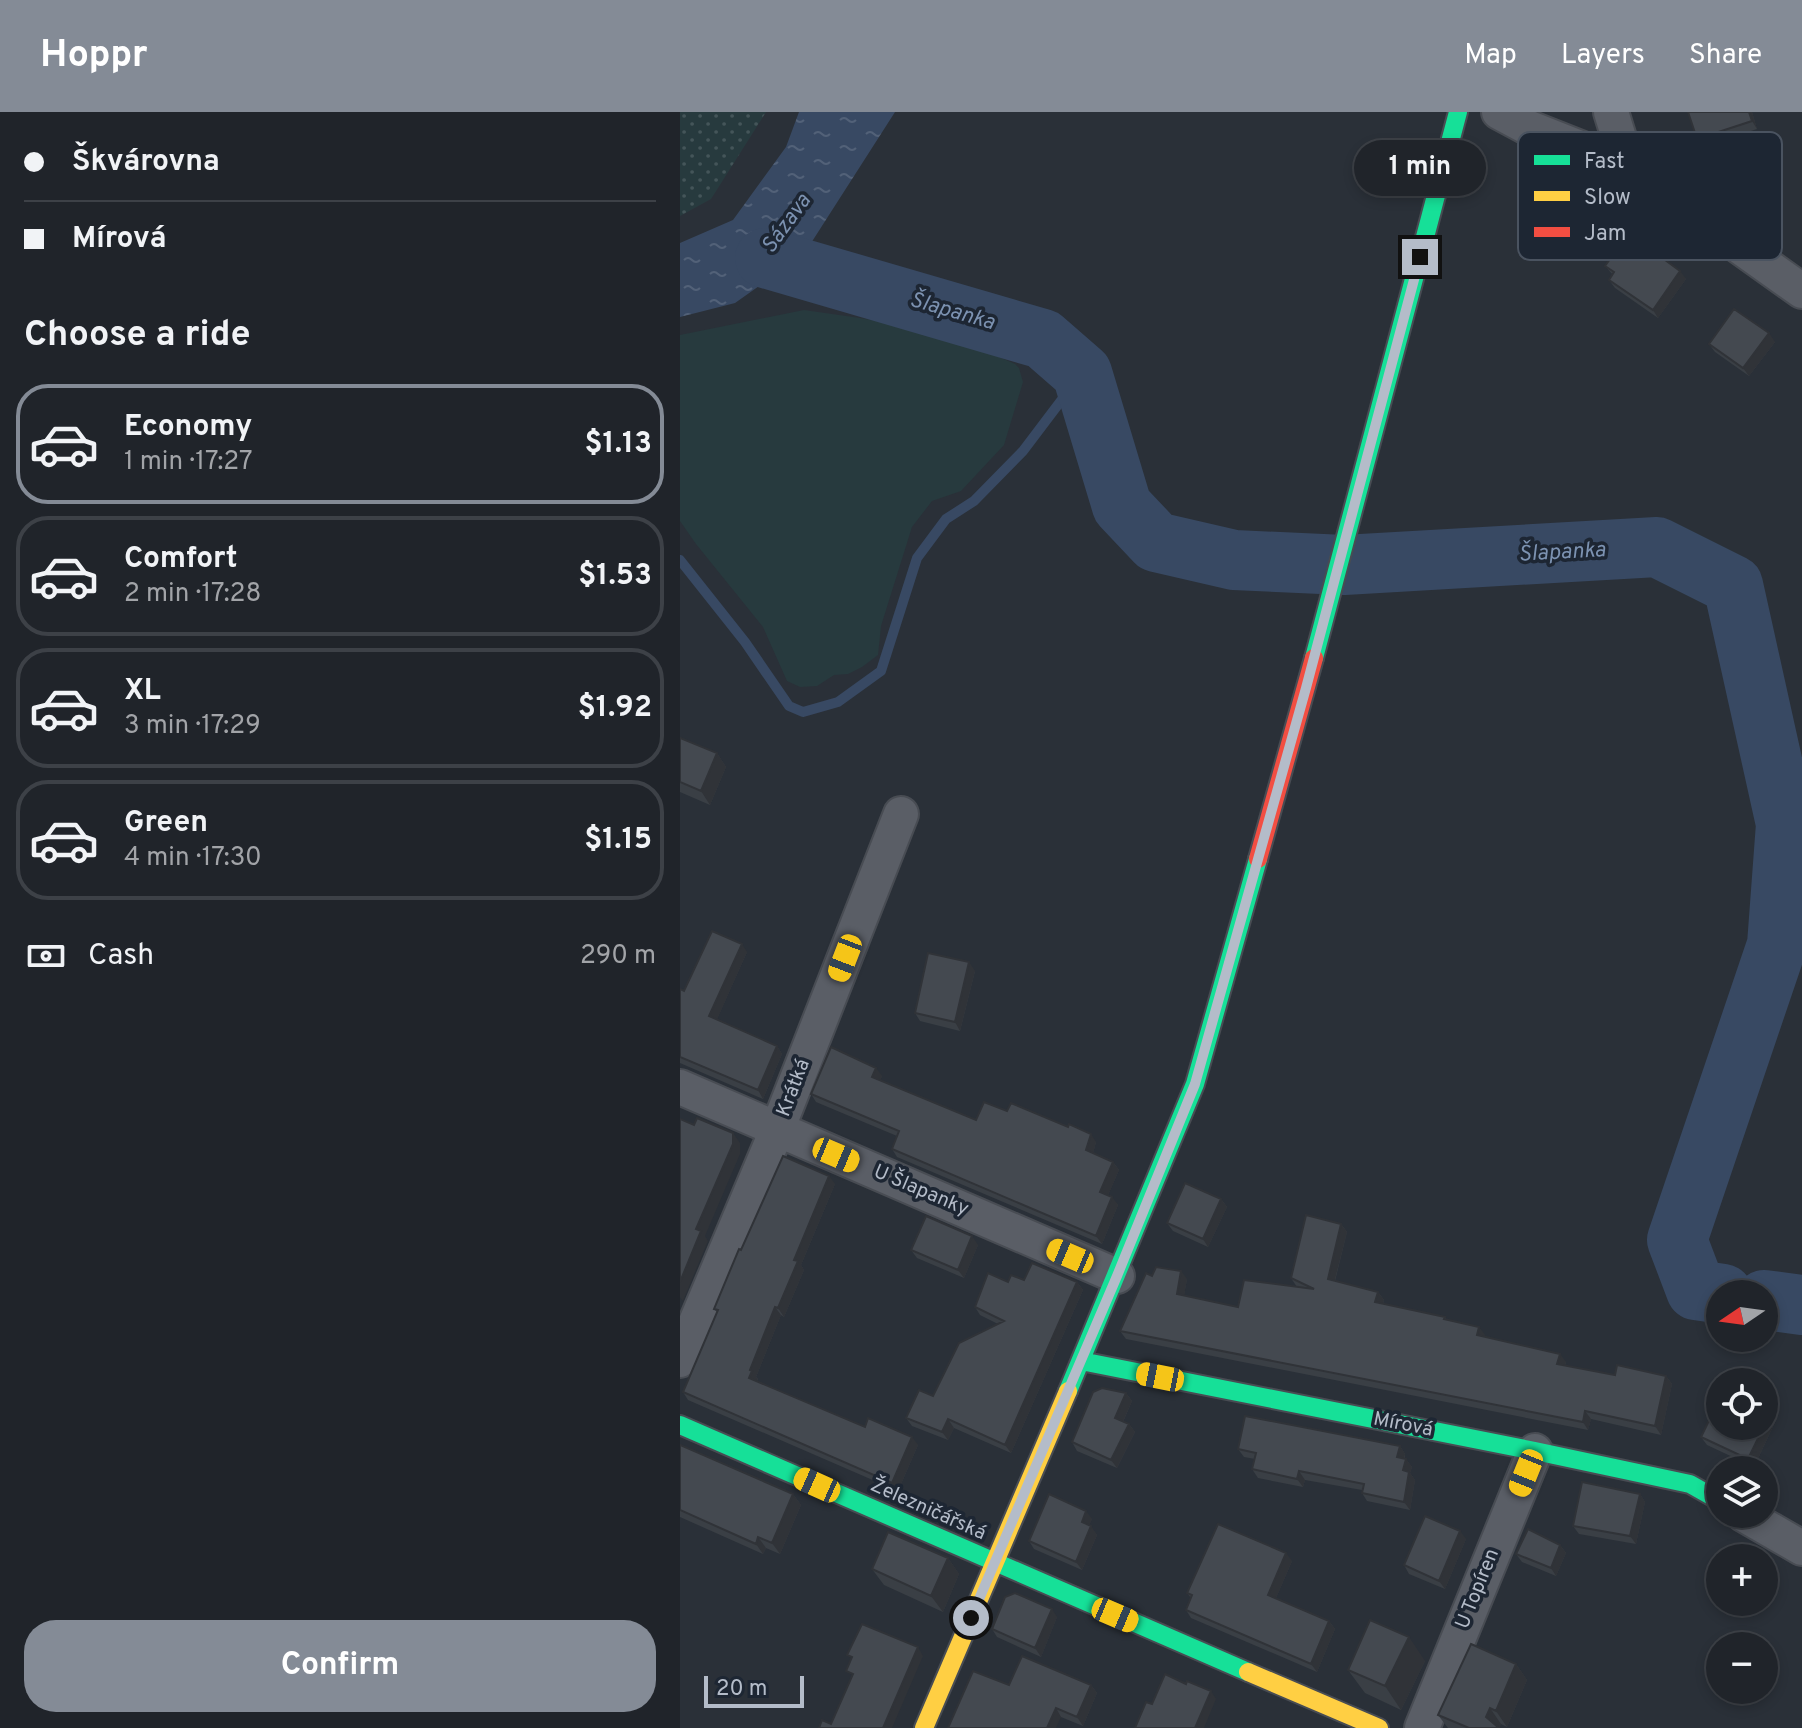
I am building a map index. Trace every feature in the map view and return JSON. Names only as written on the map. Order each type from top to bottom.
[{"type":"street","points":[[924,1728],[1117,1276],[1195,1084],[1306,688],[1458,112]]},
{"type":"street","points":[[1499,112],[1540,132]]},
{"type":"street","points":[[1611,112],[1617,132]]},
{"type":"street","points":[[1758,260],[1802,291]]},
{"type":"street","name":"Krátká","points":[[680,1360],[777,1130],[901,814]]},
{"type":"street","name":"U Šlapanky","points":[[680,1087],[1117,1276]]},
{"type":"street","name":"Mírová","points":[[1081,1361],[1535,1451],[1690,1484],[1706,1493]]},
{"type":"street","name":"Železničářská","points":[[680,1425],[1379,1728]]},
{"type":"street","name":"U Topíren","points":[[1422,1728],[1535,1451]]},
{"type":"street","points":[[1767,1528],[1802,1548]]},
{"type":"green space","points":[[680,112],[766,112],[711,199],[680,216]]},
{"type":"green space","points":[[804,310],[948,334],[1015,364],[1023,382],[1004,445],[961,491],[932,501],[912,527],[881,626],[878,655],[848,674],[834,675],[817,686],[800,687],[787,681],[763,627],[680,521],[680,335]]},
{"type":"water","name":"Sázava","points":[[799,112],[895,112],[804,254],[735,303],[680,317],[680,243],[733,220],[786,147]]},
{"type":"building","points":[[1688,112],[1749,112],[1752,121],[1718,132],[1695,132]]},
{"type":"building","points":[[1609,260],[1665,260],[1680,271],[1653,310],[1609,280],[1614,272],[1605,266]]},
{"type":"building","points":[[1734,309],[1769,333],[1743,368],[1709,344]]},
{"type":"building","points":[[680,738],[717,753],[701,791],[680,782]]},
{"type":"building","points":[[712,931],[742,944],[709,1016],[777,1046],[758,1090],[680,1057],[680,989],[684,991]]},
{"type":"building","points":[[928,953],[969,962],[955,1022],[915,1013]]},
{"type":"building","points":[[831,1047],[876,1068],[872,1077],[976,1120],[984,1102],[1007,1111],[1011,1103],[1091,1134],[1086,1150],[1113,1162],[1100,1192],[1112,1197],[1096,1236],[892,1149],[899,1131],[811,1094]]},
{"type":"building","points":[[697,1118],[733,1133],[733,1144],[696,1229],[701,1231],[680,1282],[680,1119],[694,1125]]},
{"type":"building","points":[[783,1156],[829,1176],[794,1260],[798,1261],[778,1308],[775,1307],[749,1378],[865,1427],[868,1418],[912,1437],[892,1483],[683,1392],[718,1310],[714,1309],[739,1249]]},
{"type":"building","points":[[1185,1183],[1221,1199],[1203,1239],[1167,1223]]},
{"type":"building","points":[[1306,1215],[1341,1224],[1328,1279],[1378,1292],[1375,1302],[1445,1317],[1479,1327],[1477,1335],[1560,1354],[1557,1364],[1615,1375],[1617,1365],[1666,1376],[1655,1426],[1585,1411],[1583,1422],[1120,1331],[1146,1273],[1152,1276],[1156,1267],[1181,1271],[1177,1294],[1238,1307],[1244,1280],[1314,1289],[1291,1278]]},
{"type":"building","points":[[926,1216],[972,1236],[958,1270],[911,1250]]},
{"type":"building","points":[[1032,1263],[1077,1282],[1005,1445],[948,1419],[942,1432],[906,1418],[919,1390],[933,1396],[959,1343],[1004,1321],[975,1307],[988,1273],[1008,1282],[1011,1275],[1024,1280]]},
{"type":"building","points":[[1102,1388],[1126,1393],[1115,1418],[1129,1424],[1111,1460],[1072,1442],[1093,1392]]},
{"type":"building","points":[[1245,1416],[1400,1446],[1397,1457],[1406,1459],[1403,1470],[1409,1472],[1404,1502],[1362,1493],[1364,1484],[1299,1471],[1297,1479],[1252,1469],[1256,1453],[1238,1449]]},
{"type":"building","points":[[1707,1440],[1757,1440],[1749,1456],[1742,1456]]},
{"type":"building","points":[[680,1445],[793,1494],[772,1543],[758,1537],[756,1544],[680,1510]]},
{"type":"building","points":[[1582,1482],[1640,1494],[1630,1536],[1573,1526]]},
{"type":"building","points":[[1049,1494],[1086,1511],[1082,1522],[1091,1526],[1076,1562],[1029,1541]]},
{"type":"building","points":[[1425,1516],[1460,1531],[1439,1581],[1404,1565]]},
{"type":"building","points":[[1218,1524],[1286,1553],[1268,1595],[1329,1621],[1311,1664],[1186,1610],[1192,1595],[1187,1593]]},
{"type":"building","points":[[1528,1529],[1560,1545],[1551,1568],[1516,1554]]},
{"type":"building","points":[[888,1532],[948,1558],[931,1596],[872,1569]]},
{"type":"building","points":[[1015,1593],[1052,1609],[1035,1648],[992,1629],[1005,1597]]},
{"type":"building","points":[[1370,1620],[1409,1637],[1385,1686],[1348,1670]]},
{"type":"building","points":[[862,1624],[918,1647],[883,1728],[819,1728],[822,1720],[831,1724],[853,1674],[846,1671],[852,1657],[847,1655]]},
{"type":"building","points":[[1471,1644],[1516,1664],[1496,1711],[1490,1708],[1486,1717],[1499,1728],[1469,1728],[1438,1715]]},
{"type":"building","points":[[1022,1656],[1091,1685],[1077,1717],[1056,1708],[1047,1728],[948,1728],[973,1671],[1009,1685]]},
{"type":"building","points":[[1165,1674],[1211,1691],[1195,1728],[1135,1728],[1146,1702],[1152,1704]]},
{"type":"waterway","name":"Šlapanka","points":[[765,258],[1043,339],[1082,373],[1122,506],[1156,542],[1234,560],[1344,565],[1657,547],[1733,585],[1786,824],[1777,945],[1677,1240],[1696,1290],[1706,1291]]},
{"type":"waterway","points":[[680,560],[745,642],[789,706],[803,712],[838,702],[881,671],[917,558],[946,519],[974,501],[1023,451],[1082,373]]},
{"type":"waterway","name":"Šlapanka","points":[[1778,1302],[1802,1305]]},
{"type":"traffic: fast","points":[[1314,658],[1458,112]]},
{"type":"traffic: fast","points":[[1068,1391],[1195,1084],[1258,859]]},
{"type":"traffic: fast","points":[[1081,1361],[1535,1451],[1690,1484],[1706,1493]]},
{"type":"traffic: fast","points":[[680,1425],[1248,1672]]},
{"type":"traffic: slow","points":[[924,1728],[1068,1391]]},
{"type":"traffic: slow","points":[[1248,1672],[1379,1728]]},
{"type":"traffic: jam","points":[[1258,859],[1314,658]]},
{"type":"route","points":[[971,1618],[1195,1084],[1306,688],[1420,257]]}]
